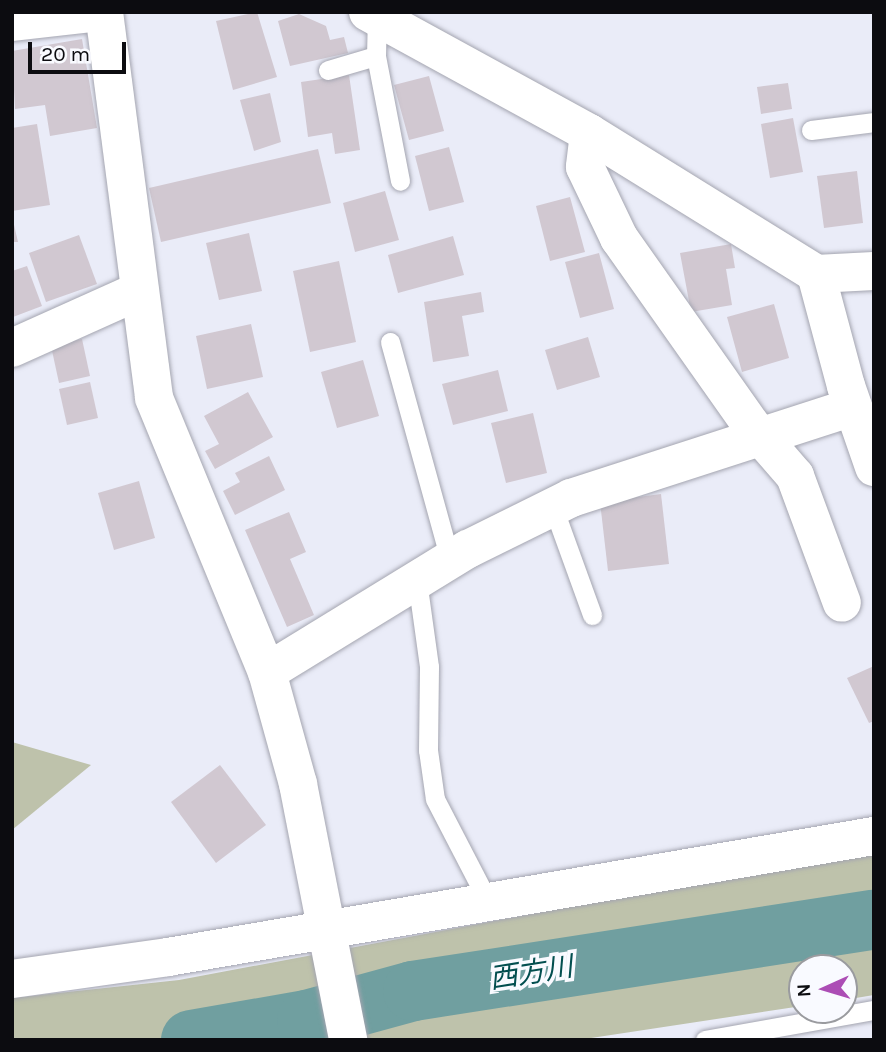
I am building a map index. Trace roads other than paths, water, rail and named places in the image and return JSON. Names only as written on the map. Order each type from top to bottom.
[{"type":"street","points":[[12,22],[102,12],[154,398],[267,672],[298,784],[329,929],[348,1040]]},
{"type":"street","points":[[372,14],[589,133],[816,274],[874,271]]},
{"type":"street","points":[[589,133],[585,167],[619,238],[795,476],[842,603]]},
{"type":"street","points":[[816,274],[853,407],[874,467]]},
{"type":"street","points":[[12,348],[139,292]]},
{"type":"street","points":[[267,672],[450,560],[553,507],[853,407]]},
{"type":"street","points":[[12,979],[168,957],[874,836]]},
{"type":"lane","points":[[372,14],[376,56],[400,181]]},
{"type":"lane","points":[[328,70],[376,56]]},
{"type":"lane","points":[[811,130],[874,122]]},
{"type":"lane","points":[[390,342],[450,560]]},
{"type":"lane","points":[[553,507],[592,615]]},
{"type":"lane","points":[[417,580],[429,667],[428,750],[435,799],[489,903]]},
{"type":"lane","points":[[705,1040],[874,1010]]},
{"type":"waterway","name":"西方川","points":[[191,1040],[307,1020],[413,991],[874,920]]}]
